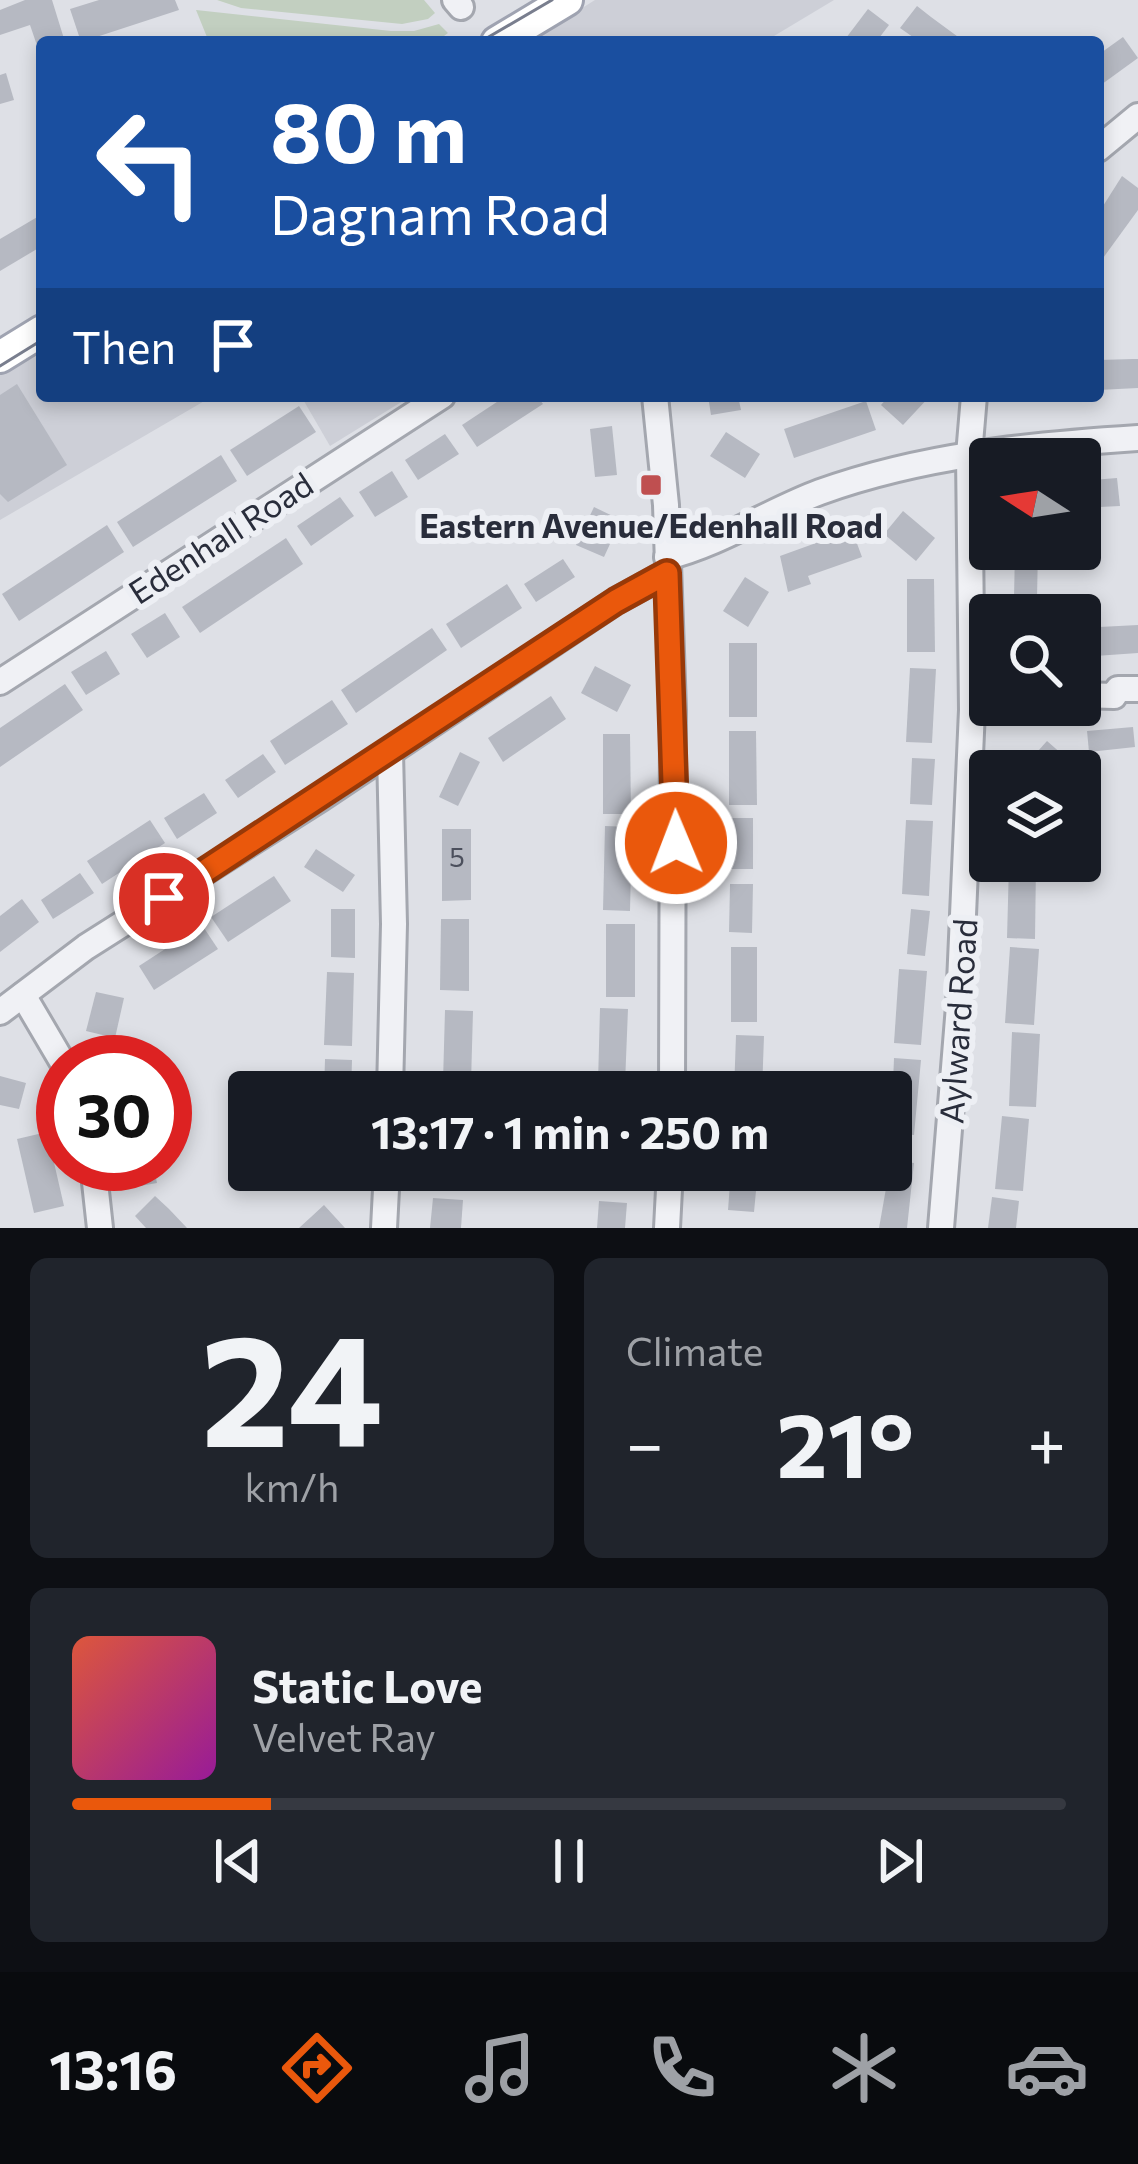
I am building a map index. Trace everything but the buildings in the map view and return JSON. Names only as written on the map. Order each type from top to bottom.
[{"type":"main road","points":[[507,36],[568,0]]},
{"type":"main road","points":[[0,357],[36,335]]},
{"type":"street","points":[[1104,144],[1138,116]]},
{"type":"street","name":"Edenhall Road","points":[[0,682],[433,402]]},
{"type":"street","points":[[656,402],[662,438],[676,843],[672,1071]]},
{"type":"street","name":"Aylward Road","points":[[970,438],[973,402]]},
{"type":"street","points":[[1101,442],[1138,438]]},
{"type":"street","points":[[0,1012],[86,947],[390,752],[667,565],[820,492],[915,464],[969,454]]},
{"type":"street","points":[[1101,696],[1138,689]]},
{"type":"street","name":"Aylward Road","points":[[941,1228],[959,1006],[972,726]]},
{"type":"street","points":[[390,752],[394,924],[390,1071]]},
{"type":"street","points":[[23,995],[47,1035]]},
{"type":"street","points":[[96,1191],[100,1228]]},
{"type":"street","points":[[384,1228],[386,1191]]},
{"type":"street","points":[[667,1228],[669,1191]]},
{"type":"shaded area","points":[[595,0],[834,0],[774,36],[538,36]]},
{"type":"shaded area","points":[[36,345],[36,402],[203,402],[0,520],[0,367]]},
{"type":"shaded area","points":[[304,402],[401,402],[330,446]]},
{"type":"green space","points":[[217,0],[424,0],[435,13],[402,24],[241,8]]},
{"type":"green space","points":[[196,10],[391,31],[439,24],[448,33],[444,36],[207,36]]},
{"type":"tram line","points":[[490,36],[552,0]]},
{"type":"tram line","points":[[0,366],[36,344]]},
{"type":"place","name":"Eastern Avenue/Edenhall Road","points":[[651,485]]},
{"type":"route","points":[[164,898],[616,601],[667,573],[676,843]]}]
